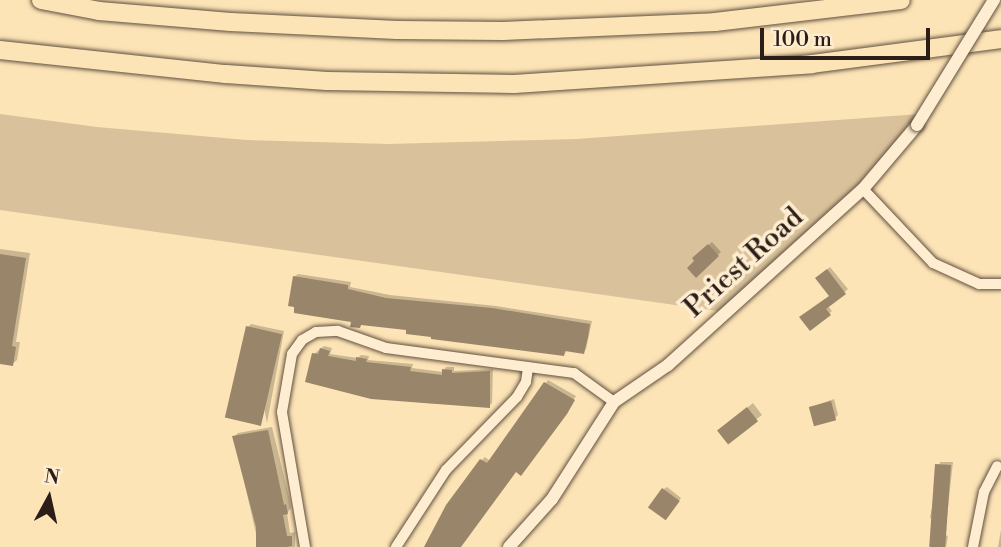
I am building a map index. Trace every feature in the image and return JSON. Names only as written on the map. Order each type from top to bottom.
[{"type":"highway","points":[[41,0],[99,11],[314,27],[555,30],[715,22],[901,0]]},
{"type":"highway","points":[[59,0],[99,11]]},
{"type":"highway","points":[[0,50],[327,81],[514,84],[812,64],[1001,39]]},
{"type":"highway","points":[[0,43],[116,63]]},
{"type":"street","name":"Priest Road","points":[[509,547],[552,499],[614,402],[668,365],[863,189],[917,125],[994,0]]},
{"type":"street","points":[[863,189],[933,263],[979,284],[1001,284]]},
{"type":"street","points":[[305,547],[282,412],[292,354],[302,340],[316,332],[338,331],[386,348],[574,373],[614,402]]},
{"type":"street","points":[[396,547],[446,470],[517,397],[526,382],[528,366]]},
{"type":"street","points":[[973,547],[984,492],[997,466]]},
{"type":"shaded area","points":[[933,113],[732,313],[0,210],[0,114],[97,127],[247,140],[388,144],[577,139]]},
{"type":"building","points":[[708,244],[719,256],[696,278],[687,268],[694,261],[692,258]]},
{"type":"building","points":[[0,254],[26,258],[12,346],[16,347],[13,366],[0,364]]},
{"type":"building","points":[[827,269],[846,294],[826,309],[831,315],[810,331],[799,317],[829,296],[815,278]]},
{"type":"building","points":[[293,276],[348,285],[348,289],[386,298],[492,308],[590,324],[584,354],[565,351],[564,356],[431,339],[406,334],[406,330],[361,325],[360,328],[350,327],[351,322],[294,313],[294,307],[288,306]]},
{"type":"building","points":[[246,326],[282,334],[261,426],[225,418]]},
{"type":"building","points":[[320,348],[330,351],[328,356],[356,361],[356,357],[367,359],[366,362],[411,367],[410,371],[442,375],[442,369],[452,370],[452,373],[490,371],[490,408],[371,399],[305,382],[312,353],[318,354]]},
{"type":"building","points":[[544,382],[575,400],[567,414],[521,476],[516,472],[461,547],[424,547],[446,505],[480,459],[487,463]]},
{"type":"building","points":[[831,401],[836,420],[814,426],[809,407]]},
{"type":"building","points":[[747,407],[758,421],[728,445],[717,430]]},
{"type":"building","points":[[268,430],[288,514],[283,515],[287,536],[292,536],[292,546],[256,547],[256,527],[232,436]]},
{"type":"building","points":[[935,464],[951,465],[945,547],[929,547]]},
{"type":"building","points":[[662,488],[680,501],[666,520],[648,507]]}]
